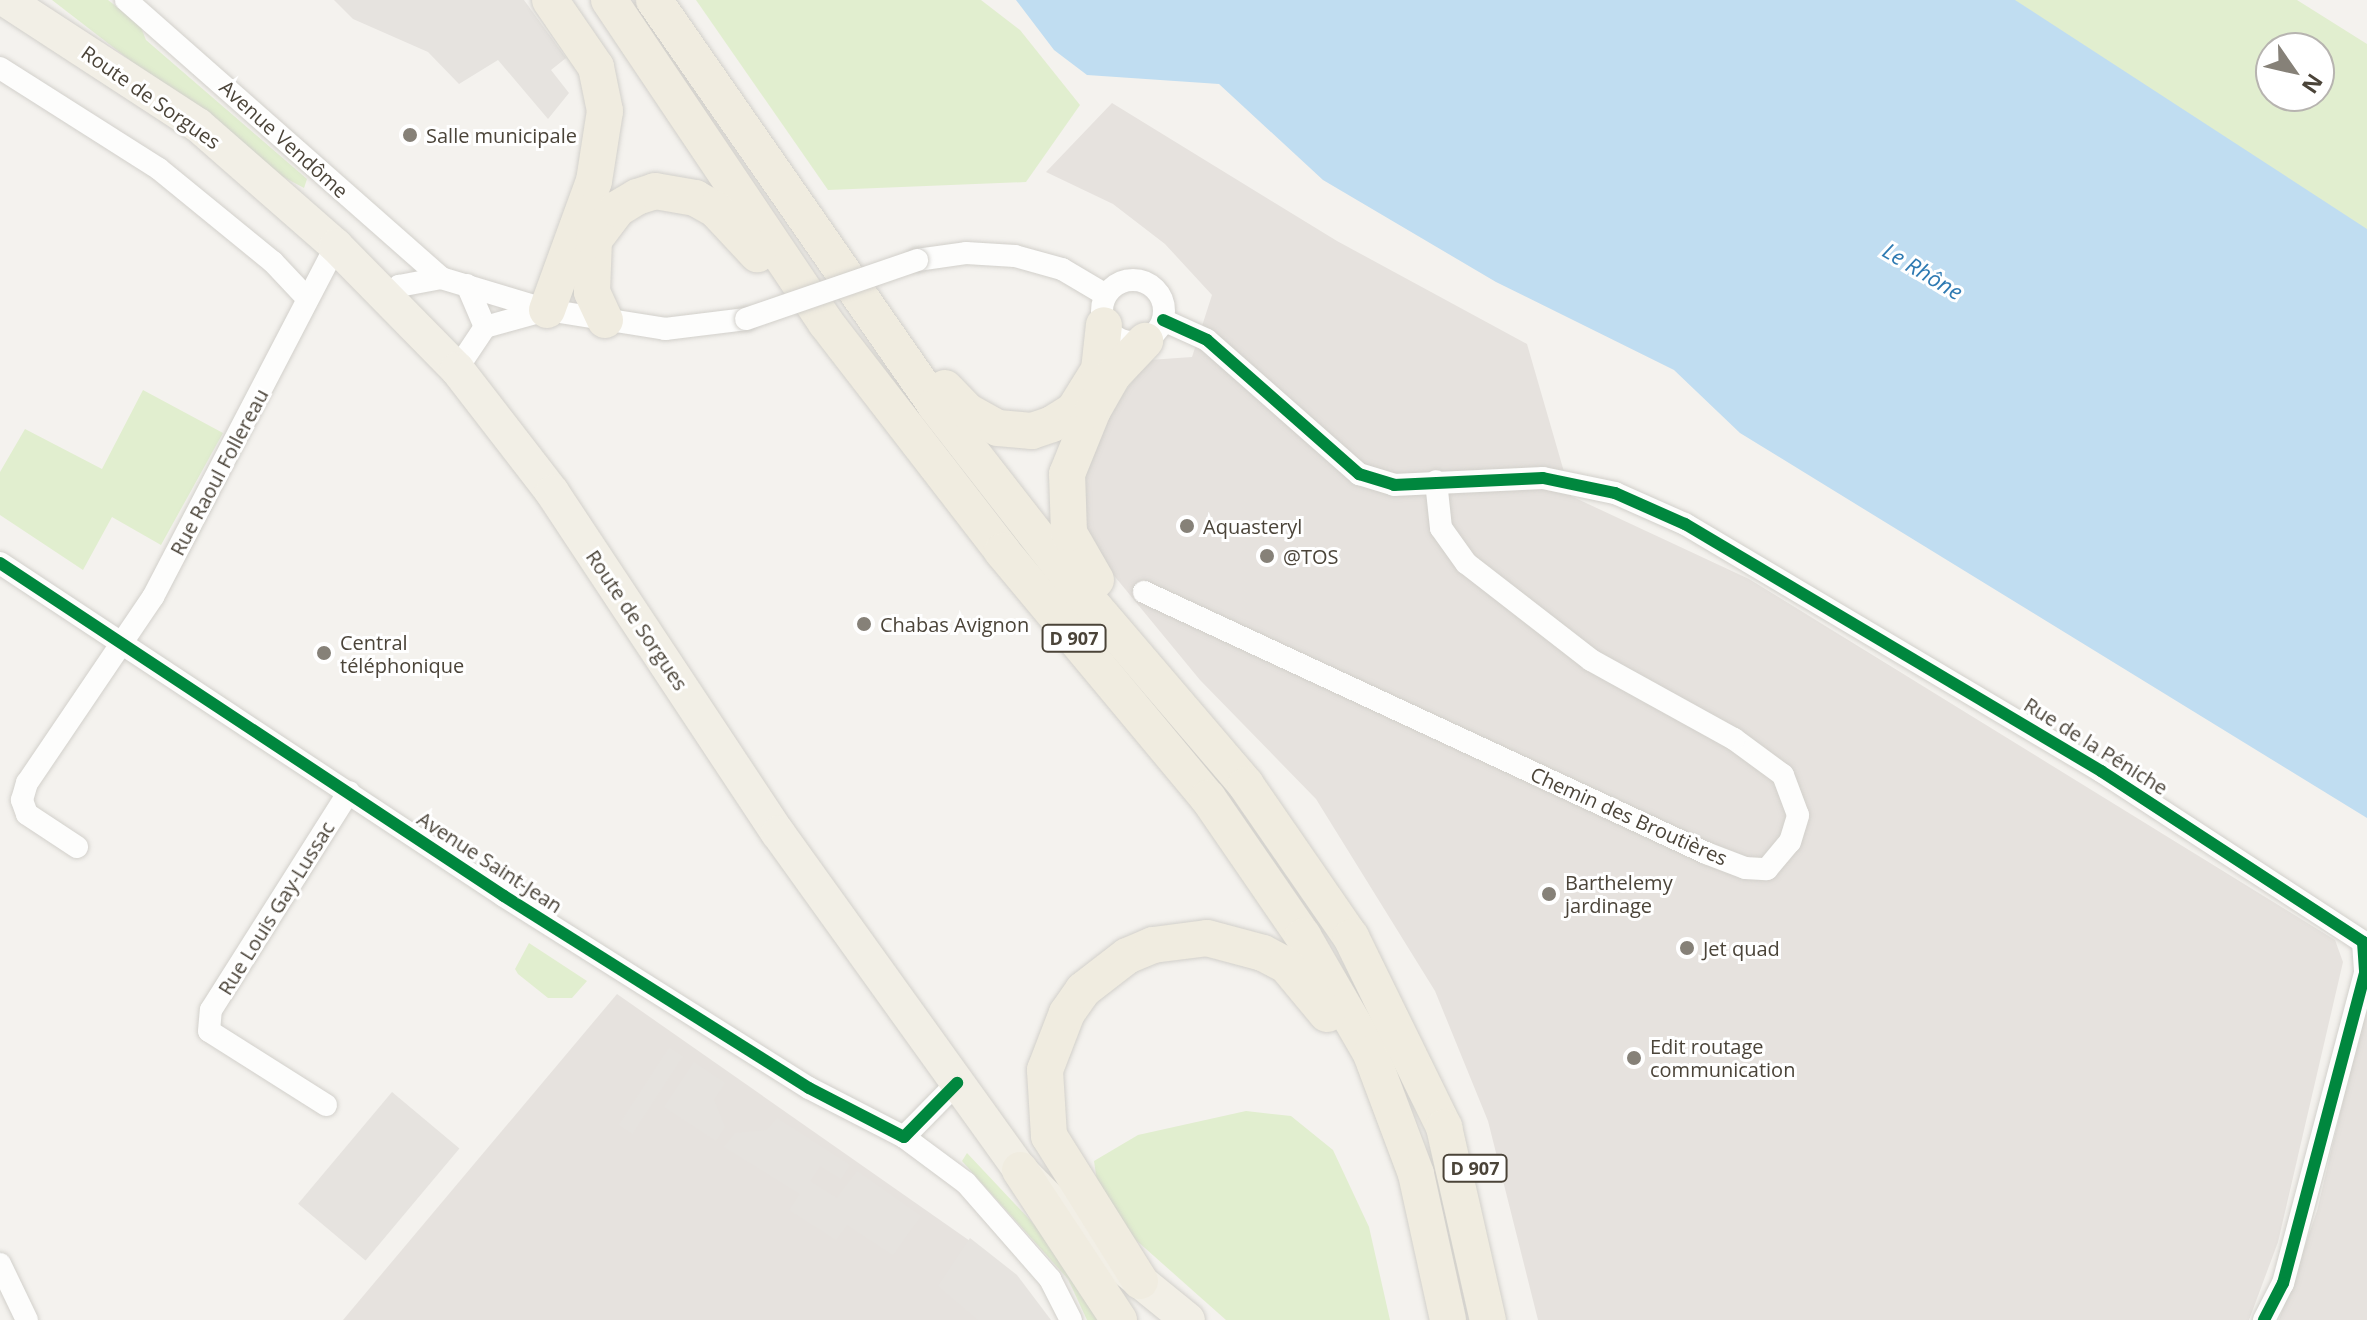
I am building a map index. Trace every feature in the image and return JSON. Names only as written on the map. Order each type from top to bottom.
[{"type":"highway","points":[[547,310],[594,181],[605,111],[596,67],[550,0]]},
{"type":"highway","name":"D 907","points":[[609,0],[826,323],[1002,551],[1208,798],[1303,936],[1371,1054],[1416,1174],[1448,1320]]},
{"type":"highway","name":"D 907","points":[[654,0],[708,84],[935,405],[1072,581],[1246,785],[1351,937],[1403,1035],[1431,1060],[1457,1114],[1494,1243],[1508,1320]]},
{"type":"highway","points":[[708,84],[952,396],[981,422],[1032,431],[1074,410],[1099,370],[1105,310]]},
{"type":"highway","points":[[605,320],[592,292],[594,240],[617,209],[655,191],[676,192],[715,209],[826,323]]},
{"type":"highway","points":[[1154,330],[1113,375],[1082,432],[1067,474],[1069,533],[1089,573],[1240,751],[1246,785]]},
{"type":"highway","points":[[1140,1281],[1062,1164],[1044,1114],[1045,1070],[1067,1013],[1083,990],[1127,956],[1178,940],[1234,943],[1286,965],[1337,1027],[1377,1117],[1415,1227],[1432,1320]]},
{"type":"highway","points":[[1403,1035],[1450,1148],[1488,1320]]},
{"type":"highway","points":[[1020,1170],[1119,1320]]},
{"type":"main road","name":"Route de Sorgues","points":[[6,0],[198,125],[336,246],[457,369],[552,492],[778,833],[1020,1170],[1087,1238],[1188,1320]]},
{"type":"street","name":"Avenue Vendôme","points":[[126,0],[441,278]]},
{"type":"street","points":[[0,68],[159,169],[273,262],[306,297]]},
{"type":"street","name":"Rue Raoul Follereau","points":[[77,847],[27,814],[22,800],[27,783],[153,597],[306,297],[336,246]]},
{"type":"street","points":[[389,298],[399,286],[441,278],[547,310],[665,329],[746,319],[917,260],[966,253],[1015,256],[1062,269],[1105,310],[1121,341],[1154,330],[1207,340],[1359,474],[1394,485],[1436,481]]},
{"type":"street","points":[[1105,310],[1124,281],[1146,282],[1162,298],[1154,330]]},
{"type":"street","points":[[467,285],[485,327]]},
{"type":"street","points":[[457,369],[485,327],[547,310]]},
{"type":"street","name":"Rue de la Péniche","points":[[1436,481],[1543,478],[1615,493],[1685,524],[2088,763],[2363,942],[2361,988],[2283,1283],[2264,1320]]},
{"type":"street","name":"Chemin des Broutières","points":[[1144,592],[1706,853],[1745,868],[1767,869],[1790,842],[1798,815],[1783,775],[1734,739],[1591,660],[1476,571],[1441,528],[1436,481]]},
{"type":"street","name":"Avenue Saint-Jean","points":[[0,563],[809,1088],[904,1137],[966,1183],[1050,1279],[1071,1320]]},
{"type":"street","name":"Rue Louis Gay-Lussac","points":[[326,1105],[209,1031],[211,1010],[349,792]]},
{"type":"street","points":[[904,1137],[957,1083]]},
{"type":"street","points":[[0,1264],[27,1320]]},
{"type":"shaded area","points":[[334,0],[524,0],[566,58],[551,70],[569,93],[548,119],[498,60],[459,84],[428,52],[353,19]]},
{"type":"shaded area","points":[[1112,103],[1337,241],[1527,344],[1571,496],[1749,579],[2335,940],[2343,962],[2278,1242],[2249,1320],[1538,1320],[1488,1121],[1435,991],[1316,799],[1200,680],[1088,544],[1080,472],[1111,409],[1149,360],[1192,357],[1212,295],[1165,244],[1113,204],[1046,172]]},
{"type":"shaded area","points":[[617,994],[970,1241],[1048,1320],[343,1320]]},
{"type":"shaded area","points":[[2367,999],[2367,1320],[2279,1320],[2317,1211]]},
{"type":"shaded area","points":[[669,1047],[683,1056],[633,1134],[618,1125]]},
{"type":"shaded area","points":[[694,1062],[725,1083],[714,1100],[725,1127],[716,1141],[664,1107]]},
{"type":"shaded area","points":[[392,1092],[459,1149],[366,1260],[298,1204]]},
{"type":"shaded area","points":[[777,1118],[850,1165],[841,1179],[820,1166],[810,1181],[837,1198],[857,1171],[921,1216],[893,1255],[847,1225],[836,1240],[789,1210],[800,1194],[724,1147],[735,1133],[767,1130]]},
{"type":"shaded area","points":[[970,1238],[1017,1275],[1051,1320],[978,1320],[938,1286]]},
{"type":"green space","points":[[52,0],[108,0],[140,25],[146,40],[307,179],[304,188],[276,173]]},
{"type":"green space","points":[[696,0],[981,0],[1020,30],[1080,105],[1026,182],[828,190]]},
{"type":"green space","points":[[2014,0],[2297,0],[2367,44],[2367,230]]},
{"type":"green space","points":[[143,390],[223,433],[161,545],[112,517],[83,570],[0,515],[0,472],[25,429],[102,469]]},
{"type":"green space","points":[[529,943],[587,981],[572,998],[548,998],[518,974],[515,969]]},
{"type":"green space","points":[[1246,1111],[1291,1116],[1333,1150],[1369,1227],[1390,1320],[1226,1320],[1101,1209],[1094,1161],[1138,1135]]},
{"type":"green space","points":[[967,1153],[1077,1270],[1108,1320],[1087,1320],[1068,1279],[962,1161]]},
{"type":"water","name":"Le Rhône","points":[[1016,0],[2015,0],[2367,229],[2367,818],[1740,433],[1674,370],[1496,282],[1323,180],[1219,84],[1087,75],[1054,50]]},
{"type":"cycle path","points":[[1163,320],[1207,340],[1359,474],[1394,485],[1543,478],[1615,493],[1685,524],[2101,771],[2363,942],[2365,973],[2283,1283],[2264,1320]]},
{"type":"cycle path","points":[[0,563],[504,896],[809,1088],[904,1137],[957,1083]]},
{"type":"place","name":"Salle municipale","points":[[410,135]]},
{"type":"place","name":"Aquasteryl","points":[[1187,526]]},
{"type":"place","name":"@TOS","points":[[1267,556]]},
{"type":"place","name":"Chabas Avignon","points":[[864,624]]},
{"type":"place","name":"Central téléphonique","points":[[324,653]]},
{"type":"place","name":"Barthelemy jardinage","points":[[1549,894]]},
{"type":"place","name":"Jet quad","points":[[1687,948]]},
{"type":"place","name":"Edit routage communication","points":[[1634,1058]]}]
